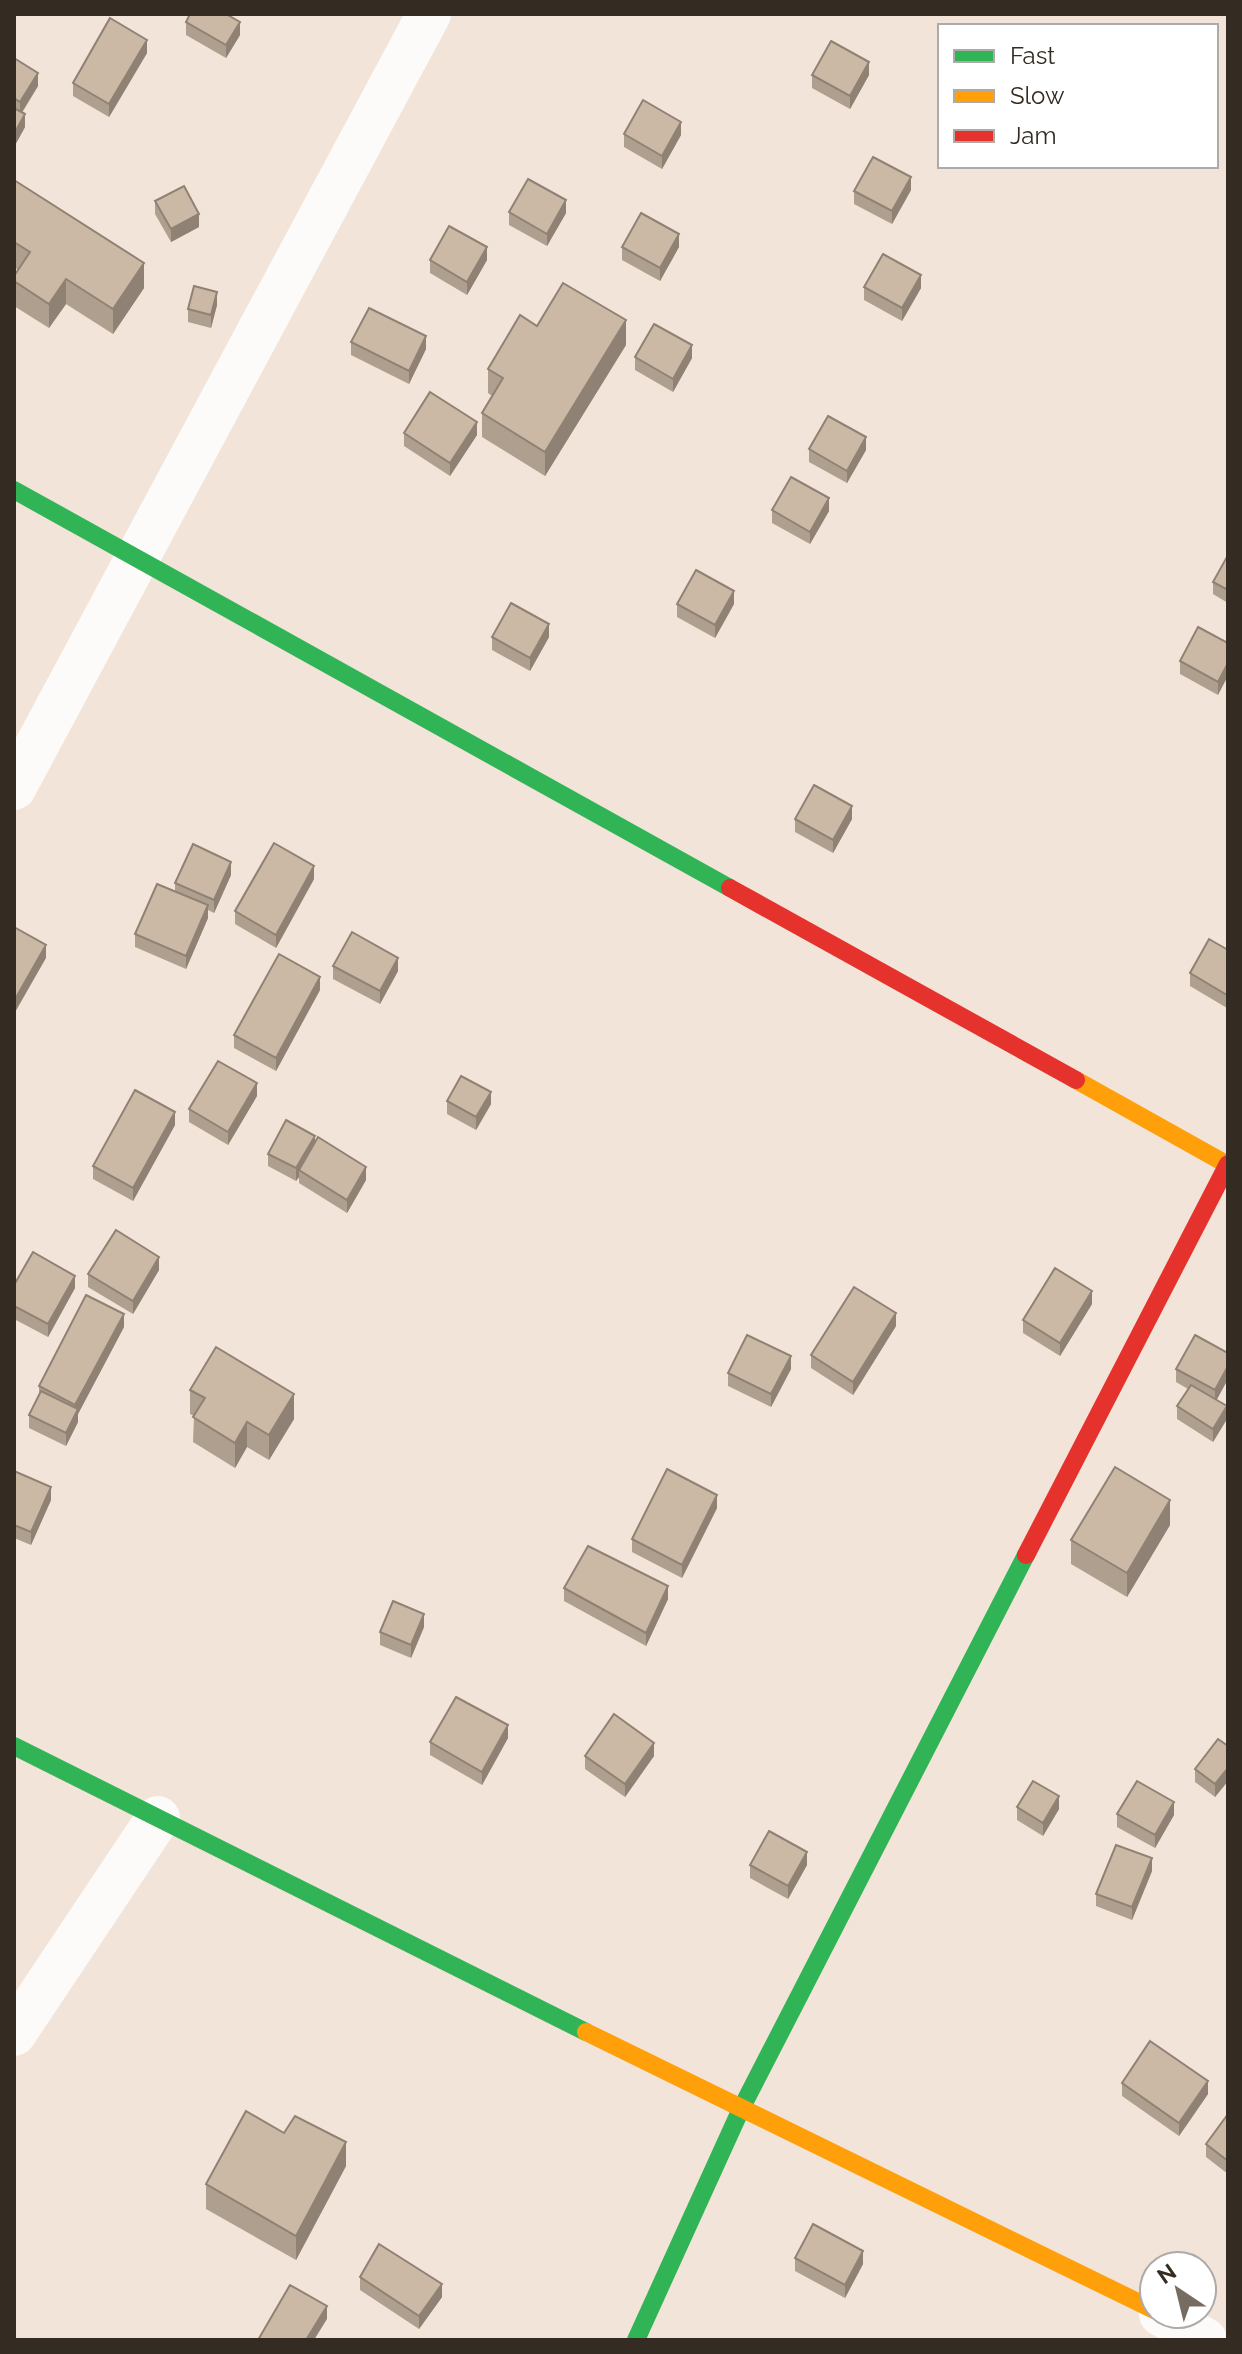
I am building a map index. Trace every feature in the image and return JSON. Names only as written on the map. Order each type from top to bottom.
[{"type":"street","points":[[14,788],[429,14]]},
{"type":"street","points":[[14,490],[1228,1165],[741,2109],[636,2340]]},
{"type":"street","points":[[14,1746],[741,2109],[1138,2302]]},
{"type":"street","points":[[14,2034],[158,1818]]},
{"type":"building","points":[[190,14],[226,14],[240,22],[226,45],[186,22]]},
{"type":"building","points":[[110,18],[147,40],[109,104],[73,83]]},
{"type":"building","points":[[831,41],[869,62],[850,96],[812,75]]},
{"type":"building","points":[[14,58],[38,73],[20,102],[14,98]]},
{"type":"building","points":[[643,100],[681,122],[662,156],[624,134]]},
{"type":"building","points":[[14,108],[25,114],[14,134]]},
{"type":"building","points":[[873,157],[911,177],[892,211],[854,191]]},
{"type":"building","points":[[528,179],[566,200],[547,234],[509,212]]},
{"type":"building","points":[[14,180],[144,263],[113,309],[66,279],[49,304],[14,281],[14,276],[30,252],[14,242]]},
{"type":"building","points":[[184,186],[199,214],[171,229],[155,201]]},
{"type":"building","points":[[641,213],[679,234],[660,268],[622,247]]},
{"type":"building","points":[[449,226],[487,247],[467,282],[430,260]]},
{"type":"building","points":[[883,254],[921,275],[902,308],[864,287]]},
{"type":"building","points":[[563,283],[626,320],[545,452],[482,413],[503,378],[488,369],[520,315],[537,326]]},
{"type":"building","points":[[194,286],[217,292],[211,315],[188,309]]},
{"type":"building","points":[[369,308],[426,336],[409,371],[351,342]]},
{"type":"building","points":[[654,324],[692,345],[673,379],[635,357]]},
{"type":"building","points":[[430,392],[477,422],[450,463],[404,433]]},
{"type":"building","points":[[828,416],[866,437],[847,471],[809,449]]},
{"type":"building","points":[[791,477],[829,498],[810,532],[772,510]]},
{"type":"building","points":[[1228,555],[1228,590],[1213,582]]},
{"type":"building","points":[[696,570],[734,591],[715,625],[677,604]]},
{"type":"building","points":[[511,603],[549,624],[530,658],[492,637]]},
{"type":"building","points":[[1198,627],[1228,643],[1228,663],[1218,682],[1180,661]]},
{"type":"building","points":[[814,785],[852,806],[833,840],[795,819]]},
{"type":"building","points":[[274,843],[314,866],[276,935],[235,911]]},
{"type":"building","points":[[193,844],[231,862],[214,900],[175,883]]},
{"type":"building","points":[[157,884],[208,905],[186,956],[135,934]]},
{"type":"building","points":[[14,927],[46,945],[14,1001]]},
{"type":"building","points":[[352,932],[398,958],[380,991],[333,966]]},
{"type":"building","points":[[1209,939],[1228,950],[1227,995],[1190,973]]},
{"type":"building","points":[[279,954],[320,977],[276,1058],[234,1035]]},
{"type":"building","points":[[218,1061],[257,1083],[228,1132],[189,1109]]},
{"type":"building","points":[[461,1076],[491,1092],[476,1117],[447,1101]]},
{"type":"building","points":[[135,1090],[175,1112],[133,1188],[93,1166]]},
{"type":"building","points":[[286,1120],[315,1136],[296,1168],[268,1154]]},
{"type":"building","points":[[318,1137],[366,1167],[347,1200],[299,1170]]},
{"type":"building","points":[[116,1230],[159,1257],[133,1301],[88,1274]]},
{"type":"building","points":[[33,1252],[75,1276],[48,1324],[14,1306],[14,1285]]},
{"type":"building","points":[[1055,1268],[1092,1291],[1060,1343],[1023,1320]]},
{"type":"building","points":[[854,1287],[896,1313],[853,1382],[811,1355]]},
{"type":"building","points":[[86,1295],[124,1314],[75,1405],[39,1386]]},
{"type":"building","points":[[747,1335],[791,1356],[771,1394],[728,1373]]},
{"type":"building","points":[[1195,1335],[1228,1353],[1228,1366],[1215,1390],[1176,1369]]},
{"type":"building","points":[[216,1347],[294,1394],[269,1435],[247,1422],[235,1443],[193,1417],[205,1398],[190,1390]]},
{"type":"building","points":[[1191,1385],[1227,1406],[1213,1429],[1177,1406]]},
{"type":"building","points":[[41,1391],[78,1409],[66,1433],[29,1415]]},
{"type":"building","points":[[1115,1467],[1170,1500],[1127,1573],[1071,1540]]},
{"type":"building","points":[[667,1469],[717,1495],[682,1565],[632,1539]]},
{"type":"building","points":[[14,1471],[51,1487],[31,1532],[14,1525]]},
{"type":"building","points":[[588,1546],[668,1586],[646,1633],[564,1588]]},
{"type":"building","points":[[393,1601],[424,1614],[411,1645],[380,1632]]},
{"type":"building","points":[[456,1697],[508,1725],[482,1772],[430,1742]]},
{"type":"building","points":[[614,1714],[654,1743],[625,1784],[585,1756]]},
{"type":"building","points":[[1218,1739],[1228,1746],[1228,1768],[1215,1784],[1195,1769]]},
{"type":"building","points":[[1033,1781],[1059,1796],[1043,1823],[1017,1807]]},
{"type":"building","points":[[1137,1781],[1174,1802],[1155,1835],[1117,1814]]},
{"type":"building","points":[[769,1831],[807,1852],[788,1886],[750,1865]]},
{"type":"building","points":[[1116,1845],[1152,1858],[1132,1907],[1096,1894]]},
{"type":"building","points":[[1150,2041],[1208,2081],[1179,2123],[1122,2083]]},
{"type":"building","points":[[246,2111],[284,2133],[295,2116],[346,2142],[296,2236],[206,2184]]},
{"type":"building","points":[[1228,2114],[1228,2161],[1206,2144]]},
{"type":"building","points":[[813,2224],[863,2251],[845,2285],[795,2258]]},
{"type":"building","points":[[379,2244],[442,2284],[419,2316],[360,2277]]},
{"type":"building","points":[[290,2285],[327,2306],[306,2340],[258,2340]]},
{"type":"traffic: fast","points":[[14,490],[730,888]]},
{"type":"traffic: fast","points":[[636,2340],[741,2109],[1026,1555]]},
{"type":"traffic: fast","points":[[14,1746],[586,2032]]},
{"type":"traffic: slow","points":[[1076,1080],[1228,1165]]},
{"type":"traffic: slow","points":[[586,2032],[1138,2302]]},
{"type":"traffic: jam","points":[[730,888],[1076,1080]]},
{"type":"traffic: jam","points":[[1026,1555],[1228,1164]]}]
